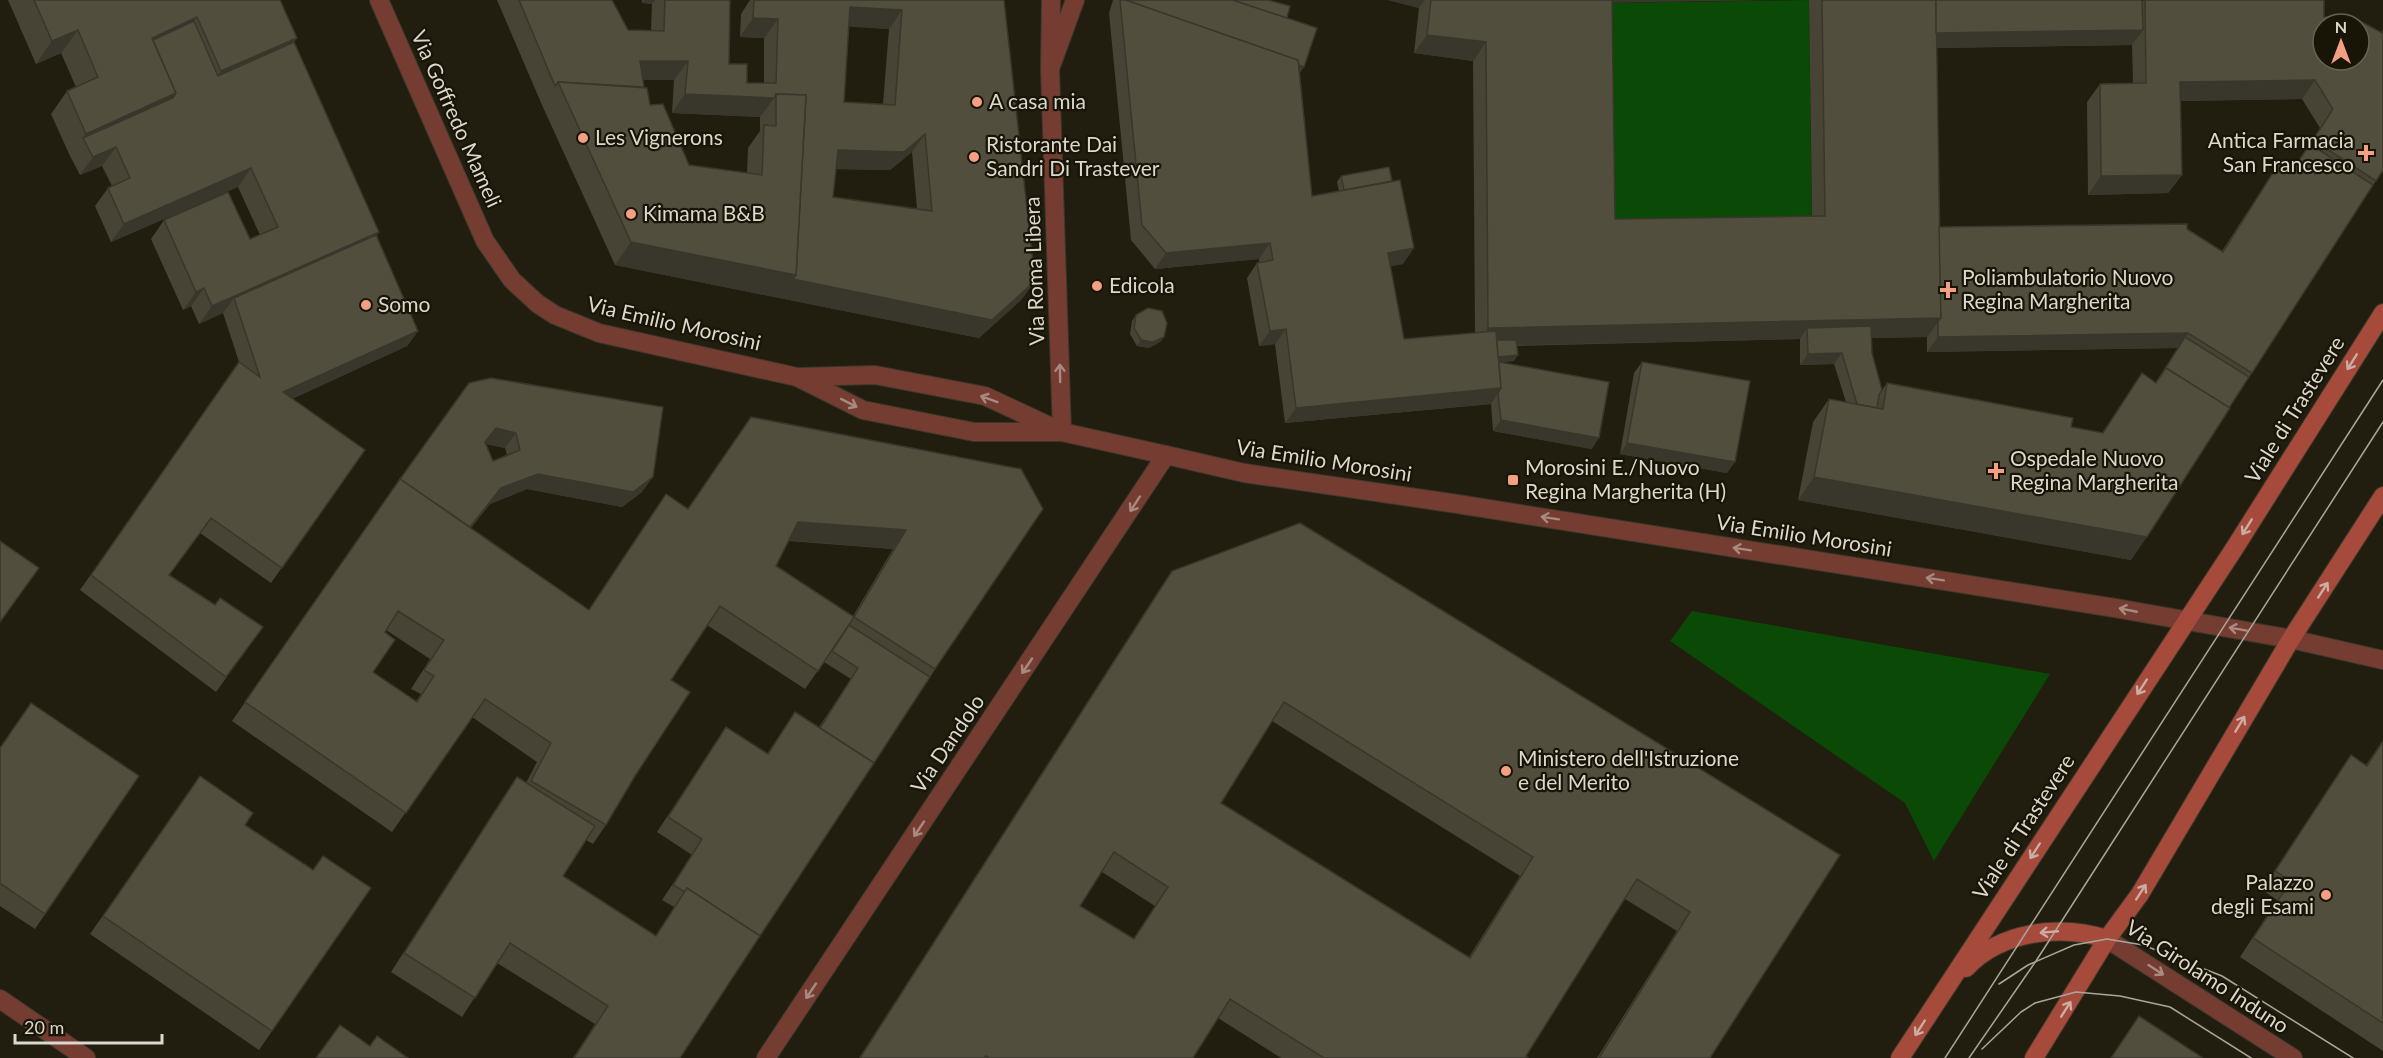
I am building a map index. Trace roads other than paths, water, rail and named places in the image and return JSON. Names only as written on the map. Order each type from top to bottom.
[{"type":"main road","name":"Viale di Trastevere","points":[[1900,1058],[2234,549],[2383,313]]},
{"type":"main road","points":[[2034,1058],[2107,939],[2140,894],[2291,639],[2383,496]]},
{"type":"main road","name":"Via Girolamo Induno","points":[[1939,998],[1971,963],[1996,946],[2037,933],[2055,931],[2094,935],[2107,939]]},
{"type":"street","name":"Via Goffredo Mameli","points":[[379,0],[485,241],[494,256]]},
{"type":"street","name":"Via Roma Libera","points":[[1051,0],[1050,69],[1062,432]]},
{"type":"street","points":[[1050,69],[1076,0]]},
{"type":"street","name":"Via Emilio Morosini","points":[[494,256],[512,280],[538,304],[576,325],[599,333],[797,377],[874,375],[985,396],[1062,432]]},
{"type":"street","name":"Via Emilio Morosini","points":[[797,377],[863,410],[974,432],[1062,432],[1244,472],[2115,608],[2185,621]]},
{"type":"street","name":"Via Dandolo","points":[[766,1058],[1166,454]]},
{"type":"street","points":[[2185,621],[2291,639],[2383,660]]},
{"type":"street","name":"Via Girolamo Induno","points":[[2107,939],[2293,1058]]},
{"type":"street","points":[[3,1007],[86,1058]]},
{"type":"tram line","points":[[1945,1058],[2383,380]]},
{"type":"tram line","points":[[1969,1058],[2036,961],[2383,422]]},
{"type":"tram line","points":[[1999,984],[2028,965],[2074,945],[2107,939],[2143,945],[2222,976],[2353,1058]]},
{"type":"tram line","points":[[1982,1049],[2021,1012],[2035,1003],[2076,992],[2120,996],[2170,1007],[2251,1058]]},
{"type":"place","name":"A casa mia","points":[[977,102]]},
{"type":"place","name":"Les Vignerons","points":[[583,138]]},
{"type":"place","name":"Antica Farmacia San Francesco","points":[[2366,153]]},
{"type":"place","name":"Ristorante Dai Sandri Di Trastever","points":[[974,157]]},
{"type":"place","name":"Kimama B&B","points":[[631,214]]},
{"type":"place","name":"Edicola","points":[[1097,286]]},
{"type":"place","name":"Poliambulatorio Nuovo Regina Margherita","points":[[1948,290]]},
{"type":"place","name":"Somo","points":[[366,305]]},
{"type":"place","name":"Ospedale Nuovo Regina Margherita","points":[[1996,471]]},
{"type":"place","name":"Morosini E./Nuovo Regina Margherita (H)","points":[[1513,480]]},
{"type":"place","name":"Ministero dell'Istruzione e del Merito","points":[[1506,771]]},
{"type":"place","name":"Palazzo degli Esami","points":[[2326,895]]}]
